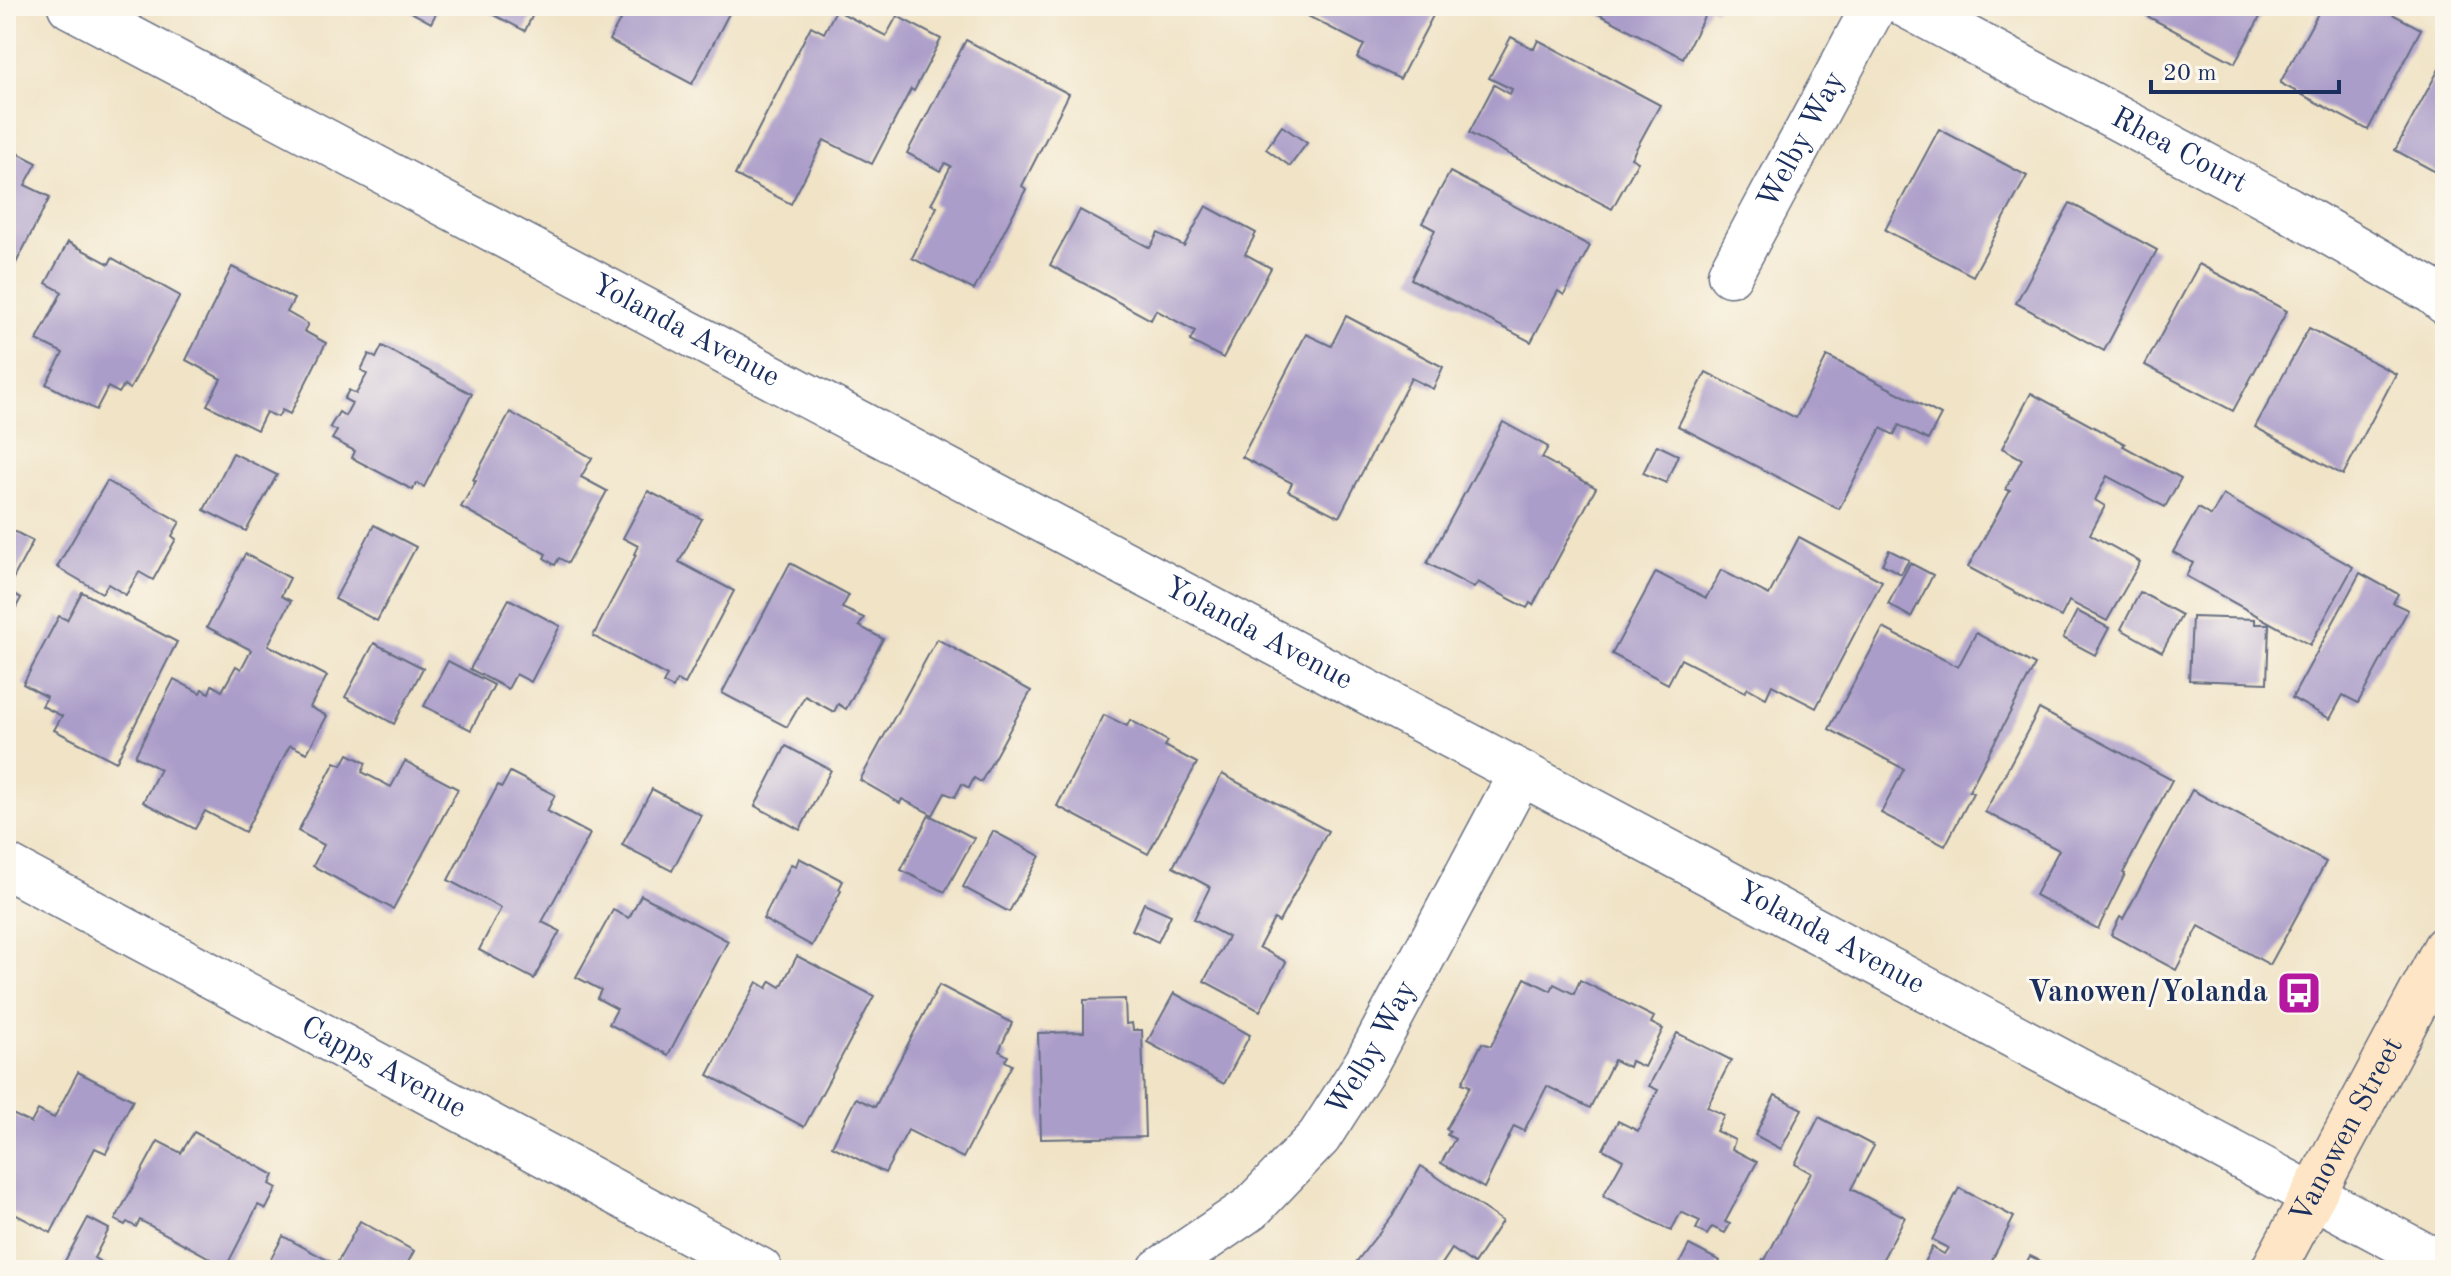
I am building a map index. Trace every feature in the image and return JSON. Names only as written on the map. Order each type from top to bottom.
[{"type":"main road","name":"Vanowen Street","points":[[2273,1270],[2445,948]]},
{"type":"street","name":"Yolanda Avenue","points":[[70,6],[1521,773],[2445,1266]]},
{"type":"street","name":"Welby Way","points":[[1730,274],[1874,6]]},
{"type":"street","name":"Rhea Court","points":[[1907,6],[2288,209],[2433,292],[2445,302]]},
{"type":"street","name":"Welby Way","points":[[1160,1270],[1251,1208],[1319,1137],[1366,1064],[1521,773]]},
{"type":"street","name":"Capps Avenue","points":[[6,866],[760,1270]]},
{"type":"building","points":[[400,6],[440,6],[431,23]]},
{"type":"building","points":[[477,6],[537,6],[525,31]]},
{"type":"building","points":[[628,6],[733,6],[692,84],[609,40]]},
{"type":"building","points":[[1308,6],[1438,6],[1400,79],[1357,58],[1364,45],[1304,14]]},
{"type":"building","points":[[1583,6],[1717,6],[1715,10],[1709,7],[1683,58]]},
{"type":"building","points":[[2152,6],[2266,6],[2235,63],[2147,16]]},
{"type":"building","points":[[2322,6],[2377,6],[2421,29],[2368,130],[2280,83]]},
{"type":"building","points":[[836,10],[886,36],[897,16],[941,39],[872,164],[824,140],[791,204],[735,175],[811,26],[824,33]]},
{"type":"building","points":[[1511,37],[1534,49],[1538,40],[1660,105],[1631,158],[1638,162],[1612,209],[1469,133],[1494,85],[1510,94],[1512,89],[1489,78]]},
{"type":"building","points":[[966,40],[1069,94],[1022,186],[1026,189],[974,290],[912,258],[937,207],[931,204],[951,166],[945,163],[940,171],[907,153]]},
{"type":"building","points":[[2445,58],[2445,177],[2395,150]]},
{"type":"building","points":[[1282,126],[1307,143],[1290,166],[1266,149]]},
{"type":"building","points":[[1939,129],[2027,176],[1973,276],[1885,230]]},
{"type":"building","points":[[6,147],[37,163],[25,185],[50,197],[14,267],[6,264]]},
{"type":"building","points":[[1450,172],[1590,246],[1564,295],[1558,291],[1531,342],[1411,279],[1435,230],[1422,223]]},
{"type":"building","points":[[2070,203],[2157,250],[2104,351],[2016,303]]},
{"type":"building","points":[[1206,206],[1256,233],[1245,254],[1271,268],[1223,358],[1190,341],[1195,331],[1156,310],[1151,320],[1050,265],[1080,210],[1150,248],[1158,233],[1184,246]]},
{"type":"building","points":[[68,242],[109,264],[112,258],[180,296],[130,389],[124,385],[119,393],[108,387],[96,410],[46,384],[63,353],[37,340],[62,292],[46,283]]},
{"type":"building","points":[[2199,264],[2287,311],[2233,411],[2145,365]]},
{"type":"building","points":[[232,267],[294,299],[287,312],[308,324],[304,331],[326,343],[290,414],[282,410],[278,417],[266,412],[257,430],[207,405],[221,379],[186,360]]},
{"type":"building","points":[[1346,316],[1443,367],[1433,389],[1411,378],[1339,517],[1288,491],[1292,483],[1242,457],[1306,334],[1331,346]]},
{"type":"building","points":[[2309,328],[2396,374],[2343,475],[2255,427]]},
{"type":"building","points":[[382,346],[472,394],[424,487],[416,483],[413,490],[352,458],[355,451],[332,439],[337,431],[330,427],[339,412],[345,416],[352,403],[344,399],[349,390],[356,394],[367,374],[361,370],[369,354],[376,358]]},
{"type":"building","points":[[1827,356],[1941,415],[1928,440],[1899,425],[1894,435],[1881,428],[1839,509],[1678,426],[1706,372],[1796,418]]},
{"type":"building","points":[[2031,393],[2181,478],[2165,507],[2107,476],[2095,500],[2105,506],[2090,534],[2140,562],[2107,621],[2069,601],[2061,617],[1968,567],[2010,491],[2006,489],[2022,459],[2002,448]]},
{"type":"building","points":[[510,412],[592,458],[581,477],[607,491],[568,563],[559,558],[555,565],[544,558],[546,554],[461,507]]},
{"type":"building","points":[[1503,422],[1548,447],[1542,458],[1596,488],[1533,605],[1530,603],[1527,608],[1478,582],[1474,588],[1427,563]]},
{"type":"building","points":[[1657,445],[1678,455],[1666,483],[1643,473]]},
{"type":"building","points":[[233,453],[277,475],[246,531],[204,510]]},
{"type":"building","points":[[107,481],[180,522],[172,536],[176,539],[153,580],[139,572],[126,595],[108,584],[102,593],[57,567]]},
{"type":"building","points":[[648,491],[702,519],[679,562],[734,591],[685,684],[677,680],[673,688],[663,683],[667,676],[593,636],[636,555],[638,546],[623,538]]},
{"type":"building","points":[[2223,495],[2353,567],[2310,645],[2186,576],[2193,563],[2173,552],[2198,508],[2211,516]]},
{"type":"building","points":[[374,525],[416,547],[377,621],[335,599]]},
{"type":"building","points":[[6,527],[33,541],[7,590],[21,598],[6,626]]},
{"type":"building","points":[[1799,537],[1882,581],[1816,708],[1772,685],[1766,698],[1748,688],[1745,692],[1681,659],[1668,684],[1612,654],[1656,572],[1706,598],[1721,570],[1769,595]]},
{"type":"building","points":[[1889,550],[1909,560],[1901,574],[1882,564]]},
{"type":"building","points":[[245,554],[290,578],[281,596],[291,601],[268,645],[327,676],[310,707],[327,716],[307,753],[290,745],[245,832],[205,811],[195,829],[143,802],[160,769],[135,756],[174,679],[200,693],[202,689],[209,693],[212,685],[222,691],[236,666],[241,669],[251,650],[207,627]]},
{"type":"building","points":[[790,563],[849,595],[842,608],[864,618],[859,626],[883,639],[846,709],[838,704],[834,712],[805,696],[787,727],[722,693]]},
{"type":"building","points":[[1910,563],[1933,575],[1911,617],[1888,604]]},
{"type":"building","points":[[2360,573],[2398,594],[2393,603],[2408,610],[2358,703],[2343,695],[2330,719],[2292,698]]},
{"type":"building","points":[[82,592],[177,642],[116,762],[54,730],[62,716],[42,706],[47,697],[23,684],[59,616],[67,620]]},
{"type":"building","points":[[2140,592],[2182,615],[2162,652],[2121,629]]},
{"type":"building","points":[[509,599],[560,626],[531,682],[516,674],[508,689],[470,669]]},
{"type":"building","points":[[2077,611],[2109,628],[2095,655],[2063,638]]},
{"type":"building","points":[[2192,617],[2255,619],[2255,624],[2269,624],[2267,683],[2189,680]]},
{"type":"building","points":[[1883,628],[1958,667],[1976,633],[2035,665],[1969,791],[1973,793],[1945,846],[1881,813],[1904,769],[1829,729]]},
{"type":"building","points":[[937,639],[1031,691],[981,782],[974,778],[969,788],[962,784],[955,797],[945,793],[933,815],[902,799],[900,803],[860,780]]},
{"type":"building","points":[[374,643],[423,668],[394,724],[345,697]]},
{"type":"building","points":[[448,661],[494,685],[471,730],[424,706]]},
{"type":"building","points":[[2039,709],[2172,780],[2123,873],[2098,929],[2035,895],[2059,850],[1985,812]]},
{"type":"building","points":[[1104,715],[1127,726],[1130,720],[1168,741],[1165,746],[1197,763],[1148,854],[1057,806]]},
{"type":"building","points":[[786,746],[831,770],[800,830],[755,806]]},
{"type":"building","points":[[348,754],[366,763],[362,772],[391,787],[405,761],[458,789],[393,909],[313,866],[324,845],[298,831],[335,762],[342,765]]},
{"type":"building","points":[[510,772],[555,795],[547,811],[590,834],[542,922],[560,931],[534,979],[479,950],[501,908],[448,880],[498,785],[502,787]]},
{"type":"building","points":[[1222,774],[1328,831],[1279,922],[1274,919],[1259,947],[1286,962],[1260,1011],[1204,981],[1228,937],[1194,919],[1210,887],[1173,867]]},
{"type":"building","points":[[652,789],[701,815],[672,871],[622,845]]},
{"type":"building","points":[[2192,790],[2326,862],[2270,965],[2199,926],[2176,970],[2111,935],[2120,917],[2123,919]]},
{"type":"building","points":[[929,815],[974,838],[945,892],[901,870]]},
{"type":"building","points":[[993,831],[1040,856],[1009,912],[963,887]]},
{"type":"building","points":[[799,858],[843,881],[841,891],[812,946],[763,919],[791,864],[796,866]]},
{"type":"building","points":[[641,895],[728,941],[668,1055],[609,1024],[617,1009],[597,998],[601,990],[576,977],[613,910],[629,918]]},
{"type":"building","points":[[1144,903],[1171,915],[1158,942],[1132,930]]},
{"type":"building","points":[[797,956],[874,996],[804,1127],[708,1075],[757,982],[767,988],[771,981],[781,987]]},
{"type":"building","points":[[1525,978],[1551,991],[1554,984],[1574,994],[1580,980],[1654,1017],[1651,1023],[1663,1029],[1644,1067],[1631,1061],[1629,1067],[1614,1060],[1590,1108],[1547,1086],[1524,1131],[1514,1126],[1484,1188],[1441,1163],[1455,1139],[1447,1135],[1450,1131],[1446,1129],[1470,1086],[1462,1083],[1482,1043],[1491,1046]]},
{"type":"building","points":[[939,985],[1012,1023],[999,1051],[1008,1056],[1005,1061],[1012,1065],[963,1158],[908,1130],[885,1173],[832,1146],[856,1098],[875,1107]]},
{"type":"building","points":[[1174,993],[1250,1035],[1224,1084],[1147,1042]]},
{"type":"building","points":[[1125,999],[1126,1024],[1132,1023],[1133,1030],[1142,1030],[1145,1137],[1041,1139],[1038,1033],[1084,1032],[1084,1000]]},
{"type":"building","points":[[1677,1033],[1731,1060],[1707,1107],[1724,1115],[1716,1131],[1735,1140],[1732,1149],[1757,1162],[1725,1222],[1730,1224],[1725,1233],[1712,1227],[1707,1235],[1696,1229],[1700,1221],[1681,1212],[1671,1231],[1603,1196],[1623,1160],[1603,1149],[1618,1121],[1638,1131],[1658,1090],[1649,1086]]},
{"type":"building","points":[[78,1072],[133,1100],[106,1153],[95,1148],[51,1233],[9,1211],[6,1217],[6,1111],[31,1123],[38,1110],[54,1118]]},
{"type":"building","points":[[1775,1095],[1802,1109],[1781,1149],[1755,1135]]},
{"type":"building","points":[[1819,1117],[1874,1146],[1851,1189],[1905,1217],[1877,1270],[1757,1270],[1811,1173],[1795,1164]]},
{"type":"building","points":[[194,1132],[274,1175],[270,1184],[277,1188],[266,1209],[258,1205],[226,1267],[140,1220],[136,1227],[115,1220],[158,1141],[181,1153]]},
{"type":"building","points":[[1421,1166],[1502,1221],[1474,1264],[1452,1249],[1438,1270],[1350,1270],[1395,1212]]},
{"type":"building","points":[[1959,1188],[2014,1217],[1991,1262],[2005,1270],[1920,1270],[1932,1247],[1944,1254],[1948,1248],[1932,1240]]},
{"type":"building","points":[[88,1218],[109,1229],[94,1258],[115,1270],[60,1270]]},
{"type":"building","points":[[360,1221],[414,1251],[404,1270],[265,1270],[283,1236],[336,1265]]},
{"type":"building","points":[[1689,1245],[1720,1261],[1716,1270],[1676,1270]]},
{"type":"building","points":[[2030,1256],[2049,1265],[2059,1270],[2022,1270]]},
{"type":"place","name":"Vanowen/Yolanda","points":[[2299,993]]}]
